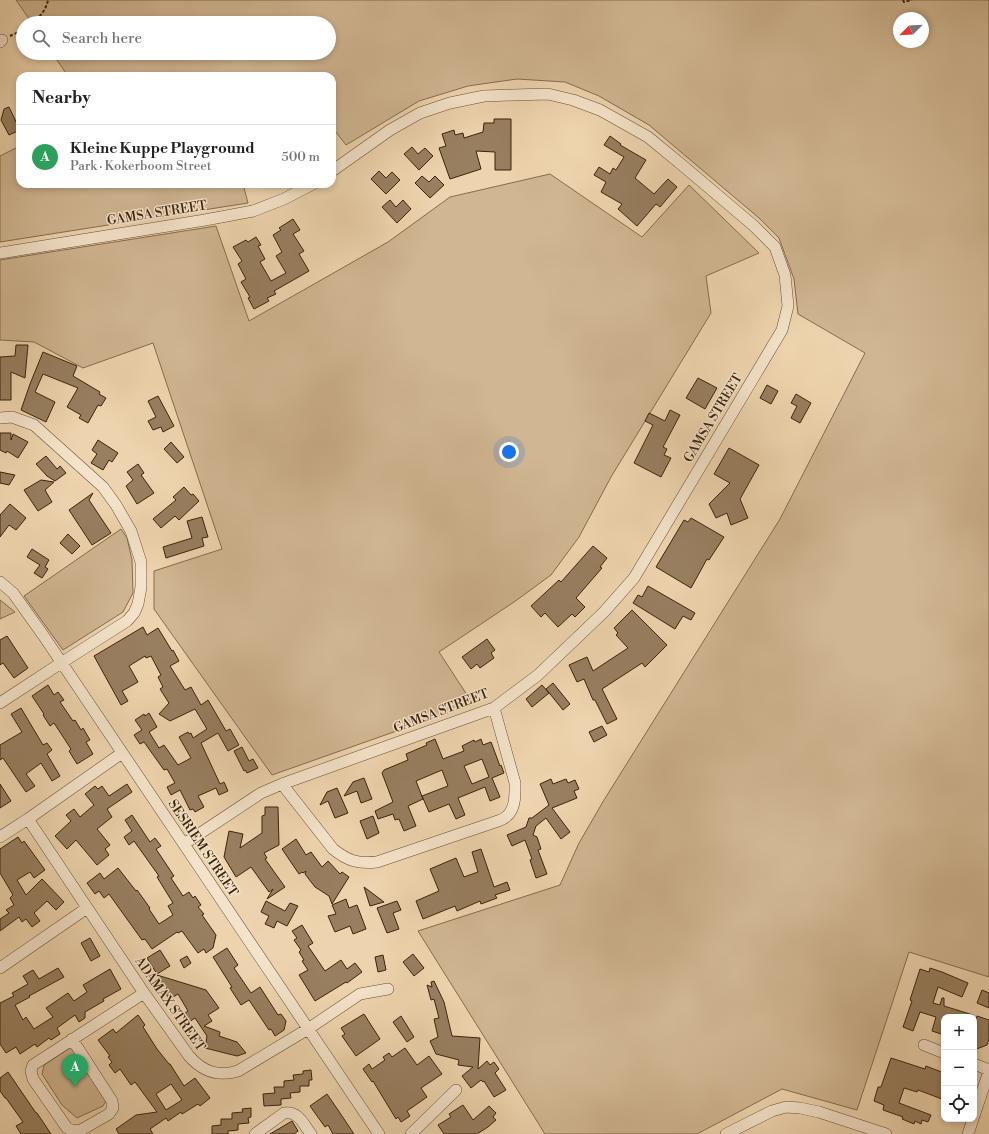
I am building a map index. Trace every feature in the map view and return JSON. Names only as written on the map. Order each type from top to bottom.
[{"type":"street","name":"GAMSA STREET","points":[[184,844],[261,793],[282,784],[494,708],[538,675],[604,612],[634,578],[782,330],[788,306],[785,275],[775,247],[754,226],[648,137],[600,110],[573,100],[548,94],[484,96],[450,103],[420,113],[390,130],[336,168]]},
{"type":"street","name":"GAMSA STREET","points":[[0,253],[253,211],[284,199],[305,188]]},
{"type":"street","points":[[0,418],[12,417],[34,426],[103,487],[116,505],[131,531],[141,562],[141,587],[138,604],[128,621],[0,703]]},
{"type":"street","name":"SESRIEM STREET","points":[[0,582],[12,593],[43,635],[379,1134]]},
{"type":"street","points":[[282,784],[333,849],[353,862],[377,862],[498,821],[507,816],[512,807],[515,795],[515,782],[494,708]]},
{"type":"street","points":[[0,837],[122,753]]},
{"type":"street","name":"ADAMAX STREET","points":[[28,819],[144,993],[189,1056],[194,1062],[206,1070],[215,1073],[227,1074],[238,1071],[308,1029],[360,994],[388,989]]},
{"type":"street","points":[[0,968],[87,908]]},
{"type":"street","points":[[72,1039],[112,1101],[113,1108],[109,1114],[81,1130],[74,1131],[67,1128],[33,1079],[31,1071],[32,1065],[72,1039],[144,993]]},
{"type":"street","points":[[924,1046],[941,1052]]},
{"type":"street","points":[[977,1065],[989,1071],[977,1107]]},
{"type":"street","points":[[411,1134],[456,1090]]},
{"type":"street","points":[[726,1134],[772,1111],[786,1108],[800,1108],[819,1112],[886,1134]]},
{"type":"street","points":[[255,1134],[284,1113],[290,1112],[296,1114],[311,1134]]},
{"type":"street","points":[[968,1134],[972,1122]]},
{"type":"path","points":[[39,16],[46,7],[48,0]]},
{"type":"path","points":[[903,0],[904,2],[912,0]]},
{"type":"shaded area","points":[[16,0],[989,0],[989,977],[909,952],[857,1110],[782,1089],[697,1134],[545,1134],[418,931],[560,885],[579,843],[604,800],[780,519],[865,353],[798,314],[794,279],[779,238],[759,218],[649,125],[599,96],[565,82],[517,79],[468,86],[419,101],[346,145],[336,132],[336,72],[65,72],[57,60],[336,60],[336,16],[27,16]]},
{"type":"shaded area","points":[[16,148],[16,188],[244,188],[248,203],[0,242],[0,156]]},
{"type":"shaded area","points":[[550,174],[642,237],[689,185],[759,253],[706,276],[711,313],[611,477],[579,537],[551,575],[514,602],[439,652],[473,704],[272,775],[154,609],[154,571],[222,549],[153,343],[83,368],[34,342],[0,340],[0,260],[216,226],[249,321],[388,242],[450,197]]},
{"type":"shaded area","points":[[121,529],[127,538],[132,560],[133,593],[123,612],[63,650],[24,596]]},
{"type":"shaded area","points":[[0,600],[15,612],[0,619]]},
{"type":"shaded area","points":[[73,1046],[107,1099],[103,1106],[77,1118],[62,1105],[42,1074],[44,1065]]},
{"type":"building","points":[[9,107],[16,122],[16,132],[9,135],[1,120],[4,109]]},
{"type":"building","points":[[494,119],[511,119],[511,170],[495,170],[495,152],[476,151],[481,169],[450,179],[439,148],[446,146],[442,134],[454,130],[455,135],[463,133],[464,138],[483,132],[484,123],[494,123]]},
{"type":"building","points":[[610,136],[621,144],[620,145],[646,160],[635,178],[654,194],[668,179],[677,187],[660,207],[656,204],[637,226],[618,209],[622,204],[601,192],[606,182],[594,175],[599,167],[610,174],[613,168],[616,170],[624,157],[604,145]]},
{"type":"building","points":[[412,147],[418,154],[425,148],[433,156],[419,170],[404,154]]},
{"type":"building","points":[[379,171],[386,178],[392,172],[400,180],[386,194],[371,179]]},
{"type":"building","points":[[422,176],[429,182],[435,176],[444,185],[430,198],[415,183]]},
{"type":"building","points":[[390,200],[396,207],[403,200],[411,209],[397,223],[382,207]]},
{"type":"building","points":[[293,219],[300,230],[293,234],[304,251],[299,254],[309,271],[274,291],[276,294],[267,298],[269,301],[254,309],[248,298],[250,297],[241,282],[246,279],[238,264],[242,261],[233,247],[246,240],[248,242],[256,237],[261,245],[258,246],[265,259],[260,262],[271,281],[286,273],[276,256],[282,252],[273,235],[281,230],[279,228]]},
{"type":"building","points":[[16,345],[28,345],[25,378],[11,372],[11,400],[0,400],[0,357],[15,356]]},
{"type":"building","points":[[43,352],[77,366],[73,376],[100,392],[99,394],[106,398],[101,406],[98,405],[88,423],[79,418],[81,415],[67,407],[78,388],[43,374],[35,392],[55,402],[46,422],[21,410]]},
{"type":"building","points":[[698,378],[717,388],[705,409],[686,398]]},
{"type":"building","points":[[767,385],[778,391],[771,404],[760,398]]},
{"type":"building","points":[[796,394],[811,403],[800,423],[791,418],[797,406],[791,403]]},
{"type":"building","points":[[158,396],[174,426],[163,432],[161,427],[153,430],[148,421],[156,417],[148,401]]},
{"type":"building","points":[[670,410],[680,415],[663,447],[667,449],[664,455],[671,458],[661,477],[634,463],[653,425],[645,421],[649,413],[665,421]]},
{"type":"building","points":[[0,433],[11,433],[11,440],[13,434],[28,442],[18,458],[7,451],[6,453],[0,450]]},
{"type":"building","points":[[98,440],[118,453],[112,462],[109,460],[103,470],[91,463],[97,454],[92,450]]},
{"type":"building","points":[[171,442],[184,457],[177,463],[164,449]]},
{"type":"building","points":[[729,448],[759,465],[740,499],[748,518],[731,525],[727,513],[716,518],[709,504],[730,483],[714,474]]},
{"type":"building","points":[[46,456],[57,469],[60,466],[66,473],[55,481],[47,476],[36,464]]},
{"type":"building","points":[[138,464],[144,473],[141,475],[154,493],[137,504],[126,486],[133,480],[127,472]]},
{"type":"building","points":[[0,472],[15,475],[9,485],[0,483]]},
{"type":"building","points":[[41,480],[54,482],[45,490],[52,502],[38,511],[24,490]]},
{"type":"building","points":[[184,487],[199,501],[179,520],[175,516],[161,528],[153,519],[176,500],[173,497]]},
{"type":"building","points":[[93,493],[89,500],[111,533],[92,545],[69,510]]},
{"type":"building","points":[[10,504],[26,518],[16,530],[9,525],[0,537],[0,515]]},
{"type":"building","points":[[202,517],[208,537],[202,538],[204,546],[166,558],[163,547],[192,538],[187,521]]},
{"type":"building","points":[[691,518],[724,537],[709,560],[707,559],[691,588],[656,567],[684,520],[688,522]]},
{"type":"building","points":[[68,534],[80,546],[72,554],[60,543]]},
{"type":"building","points":[[593,546],[607,558],[600,567],[602,568],[576,598],[585,607],[575,617],[572,614],[558,627],[545,613],[541,617],[531,606],[559,580],[561,582]]},
{"type":"building","points":[[32,549],[49,560],[45,567],[48,569],[42,578],[34,573],[40,565],[27,557]]},
{"type":"building","points":[[648,586],[695,613],[691,620],[683,616],[675,629],[633,603],[638,595],[642,597]]},
{"type":"building","points":[[632,610],[667,645],[645,667],[642,663],[602,689],[617,719],[607,724],[595,700],[593,700],[584,679],[577,682],[569,665],[587,657],[593,671],[628,648],[616,635],[618,633],[614,628]]},
{"type":"building","points":[[143,627],[147,635],[158,628],[179,661],[170,666],[185,690],[191,687],[201,705],[208,700],[226,731],[230,729],[239,745],[228,751],[218,733],[201,743],[220,784],[224,782],[228,791],[219,795],[216,788],[198,796],[204,807],[195,812],[193,809],[190,810],[180,790],[171,795],[167,787],[175,783],[167,769],[164,770],[144,742],[140,744],[134,735],[142,730],[135,720],[144,714],[145,716],[149,713],[157,727],[149,732],[159,748],[164,745],[178,765],[191,758],[179,737],[188,732],[189,734],[191,733],[193,738],[207,729],[195,709],[170,721],[159,714],[169,703],[160,689],[163,687],[158,677],[161,675],[151,656],[146,658],[145,656],[129,666],[138,682],[122,691],[128,701],[121,705],[94,656]]},
{"type":"building","points":[[7,636],[28,668],[14,678],[3,663],[0,665],[0,640]]},
{"type":"building","points":[[487,639],[495,650],[491,653],[494,658],[480,668],[477,664],[471,669],[462,657]]},
{"type":"building","points":[[553,683],[570,704],[563,710],[546,689]]},
{"type":"building","points":[[48,685],[54,695],[58,692],[64,700],[60,702],[73,721],[75,720],[81,730],[83,728],[90,740],[86,742],[93,754],[77,764],[69,751],[71,749],[54,723],[50,726],[32,696]]},
{"type":"building","points":[[542,685],[549,693],[532,707],[526,699]]},
{"type":"building","points":[[21,708],[43,745],[47,743],[52,750],[47,754],[60,776],[52,781],[41,763],[26,774],[35,786],[26,792],[3,758],[0,760],[0,745],[22,732],[11,714]]},
{"type":"building","points":[[602,726],[607,735],[594,742],[589,732]]},
{"type":"building","points":[[435,739],[443,759],[464,751],[462,746],[474,740],[475,742],[481,739],[483,745],[491,742],[504,773],[492,778],[500,797],[490,801],[485,787],[458,798],[465,815],[456,819],[449,804],[429,812],[422,796],[448,786],[442,770],[416,781],[423,799],[408,806],[416,826],[404,831],[399,819],[395,820],[393,814],[378,819],[375,811],[393,802],[382,773],[384,770],[408,760],[406,754],[427,745],[426,743]],"holes":[[[482,759],[489,777],[472,784],[464,766]]]},
{"type":"building","points":[[242,747],[249,761],[253,759],[258,768],[247,773],[245,770],[244,771],[234,751]]},
{"type":"building","points":[[364,778],[372,799],[361,803],[357,791],[344,796],[353,782]]},
{"type":"building","points":[[551,779],[553,784],[566,779],[568,783],[575,780],[579,789],[574,791],[577,798],[552,808],[570,832],[561,839],[546,818],[536,826],[533,835],[537,837],[541,849],[538,850],[547,874],[536,878],[530,860],[532,859],[525,840],[512,846],[507,835],[526,827],[529,818],[532,818],[549,805],[540,784]]},
{"type":"building","points":[[0,784],[11,801],[0,808]]},
{"type":"building","points":[[127,784],[132,792],[107,809],[112,817],[97,829],[110,845],[105,849],[109,855],[97,865],[76,840],[67,849],[55,836],[71,821],[66,815],[74,809],[80,817],[94,805],[85,794],[95,786],[98,789],[102,786],[109,796]]},
{"type":"building","points":[[337,788],[348,813],[335,818],[328,801],[320,805],[327,792]]},
{"type":"building","points":[[265,807],[278,807],[279,845],[264,853],[267,858],[265,859],[285,887],[267,899],[273,889],[269,892],[251,867],[236,877],[224,857],[229,831],[243,834],[240,848],[262,833],[262,816],[265,815]]},
{"type":"building","points":[[132,815],[150,842],[155,838],[161,846],[156,849],[174,876],[171,878],[183,896],[189,892],[193,898],[195,896],[201,905],[198,907],[204,914],[202,915],[216,935],[213,948],[206,953],[204,949],[198,953],[182,931],[177,932],[152,949],[145,939],[142,940],[109,894],[104,898],[99,891],[95,894],[87,883],[100,873],[104,879],[118,868],[136,891],[137,890],[159,924],[173,915],[168,906],[173,903],[157,877],[159,876],[134,841],[129,845],[124,837],[132,831],[125,820]]},
{"type":"building","points":[[373,816],[379,833],[367,839],[360,821]]},
{"type":"building","points":[[18,837],[22,843],[24,841],[45,870],[34,878],[30,872],[17,880],[26,895],[42,879],[64,902],[56,910],[47,901],[34,913],[40,921],[32,927],[26,919],[22,922],[19,917],[0,931],[0,919],[9,913],[6,910],[14,905],[10,898],[13,895],[0,873],[0,849]]},
{"type":"building","points":[[296,839],[306,855],[311,852],[322,867],[328,861],[340,874],[342,872],[349,877],[332,904],[329,896],[315,887],[305,874],[306,871],[299,874],[282,849]]},
{"type":"building","points":[[481,849],[494,887],[507,882],[510,890],[495,895],[497,898],[481,904],[480,901],[457,911],[455,906],[423,919],[416,901],[439,891],[430,869],[456,858],[464,877],[478,872],[472,852]]},
{"type":"building","points":[[364,887],[384,902],[370,906]]},
{"type":"building","points":[[346,899],[349,908],[357,905],[366,929],[353,934],[350,926],[335,932],[328,916],[336,914],[332,905]]},
{"type":"building","points":[[266,901],[285,911],[290,903],[298,906],[287,926],[277,921],[274,928],[265,924],[269,916],[261,912]]},
{"type":"building","points":[[397,901],[401,910],[393,913],[399,929],[387,933],[377,908]]},
{"type":"building","points":[[302,925],[313,943],[308,946],[325,971],[341,960],[347,969],[355,963],[362,972],[347,983],[346,982],[315,1001],[299,975],[308,970],[302,961],[304,960],[299,952],[301,950],[294,940],[297,938],[292,931]]},
{"type":"building","points":[[90,938],[100,956],[91,961],[81,943]]},
{"type":"building","points":[[227,948],[238,965],[234,968],[251,993],[260,987],[278,1015],[281,1014],[286,1021],[284,1030],[275,1036],[271,1029],[269,1030],[249,1000],[241,1005],[230,988],[232,987],[213,957]]},
{"type":"building","points":[[160,950],[170,966],[157,974],[147,958]]},
{"type":"building","points":[[413,954],[424,968],[414,976],[403,962]]},
{"type":"building","points":[[383,955],[386,970],[378,972],[375,957]]},
{"type":"building","points":[[187,956],[191,963],[184,968],[180,960]]},
{"type":"building","points":[[58,968],[64,977],[15,1005],[23,1020],[26,1017],[34,1029],[53,1017],[46,1008],[68,993],[74,1001],[87,992],[83,985],[110,969],[121,989],[103,999],[104,1001],[85,1012],[85,1018],[79,1022],[75,1015],[57,1028],[60,1034],[51,1040],[49,1038],[37,1047],[35,1044],[20,1054],[16,1047],[6,1053],[0,1044],[0,1003],[14,996],[12,993],[28,984],[23,976],[33,970],[39,979]]},
{"type":"building","points":[[930,968],[968,983],[962,997],[938,987],[933,1003],[940,1005],[942,998],[944,998],[944,1006],[970,1014],[941,1014],[941,1034],[932,1031],[936,1017],[920,1012],[913,1031],[903,1027],[912,1001],[910,1000],[920,969],[929,972]]},
{"type":"building","points":[[157,975],[206,990],[219,1008],[208,1015],[212,1021],[204,1026],[220,1032],[219,1036],[237,1042],[246,1053],[237,1056],[205,1048],[207,1036],[195,1018],[189,1022],[184,1014],[188,1011],[178,994],[170,999],[165,993],[168,991]]},
{"type":"building","points":[[434,981],[444,1002],[452,1036],[480,1038],[478,1069],[487,1061],[490,1065],[494,1062],[499,1069],[495,1073],[506,1090],[494,1097],[484,1081],[483,1082],[481,1080],[471,1088],[462,1076],[473,1067],[458,1065],[459,1060],[436,1054],[430,1041],[438,1037],[434,1019],[439,1018],[434,999],[431,1000],[427,985],[432,987],[431,982]]},
{"type":"building","points":[[982,990],[989,993],[989,1008],[977,1003]]},
{"type":"building","points":[[364,1014],[380,1039],[356,1056],[342,1036],[345,1034],[341,1028]]},
{"type":"building","points":[[138,1015],[145,1025],[143,1027],[157,1049],[170,1064],[184,1086],[195,1078],[210,1098],[200,1106],[198,1104],[182,1114],[181,1112],[168,1121],[166,1118],[150,1129],[153,1134],[119,1134],[116,1129],[136,1115],[157,1112],[135,1082],[131,1085],[120,1069],[115,1073],[109,1065],[112,1062],[108,1057],[110,1056],[98,1040],[113,1029],[116,1033]],"holes":[[[171,1084],[182,1100],[166,1110],[156,1094]]]},
{"type":"building","points":[[401,1016],[414,1037],[407,1042],[393,1022]]},
{"type":"building","points":[[977,1016],[989,1020],[989,1039],[987,1045],[977,1049]]},
{"type":"building","points":[[405,1048],[417,1065],[429,1056],[442,1074],[421,1088],[427,1097],[407,1111],[410,1116],[401,1122],[398,1117],[396,1119],[373,1081],[372,1082],[363,1069],[369,1064],[372,1069],[385,1060],[383,1057],[389,1053],[392,1057]]},
{"type":"building","points":[[891,1058],[925,1069],[926,1066],[941,1072],[941,1099],[918,1090],[917,1092],[904,1088],[899,1103],[931,1115],[928,1122],[922,1120],[921,1124],[915,1121],[914,1124],[902,1119],[903,1117],[883,1110],[884,1105],[874,1101],[878,1087],[881,1087]]},
{"type":"building","points":[[311,1070],[312,1080],[309,1080],[309,1086],[300,1086],[300,1092],[290,1093],[291,1098],[281,1099],[281,1105],[264,1106],[263,1094],[275,1093],[274,1087],[284,1087],[284,1081],[294,1080],[293,1075],[303,1074],[303,1071]]},
{"type":"building","points":[[8,1072],[51,1134],[21,1134],[16,1126],[23,1122],[0,1091],[0,1078]]},
{"type":"building","points":[[327,1094],[354,1134],[333,1134],[328,1125],[325,1127],[310,1106]]},
{"type":"building","points":[[463,1105],[473,1120],[489,1106],[496,1113],[493,1117],[496,1120],[477,1134],[444,1134],[438,1125],[451,1117],[449,1114]]},
{"type":"building","points":[[251,1108],[251,1117],[248,1118],[249,1123],[238,1124],[238,1130],[228,1131],[228,1134],[212,1134],[212,1126],[221,1125],[221,1119],[232,1119],[232,1113],[243,1112],[242,1109]]},
{"type":"building","points":[[292,1121],[298,1131],[294,1134],[270,1134]]},
{"type":"place","name":"Kleine Kuppe Playground","points":[[75,1087]]}]
